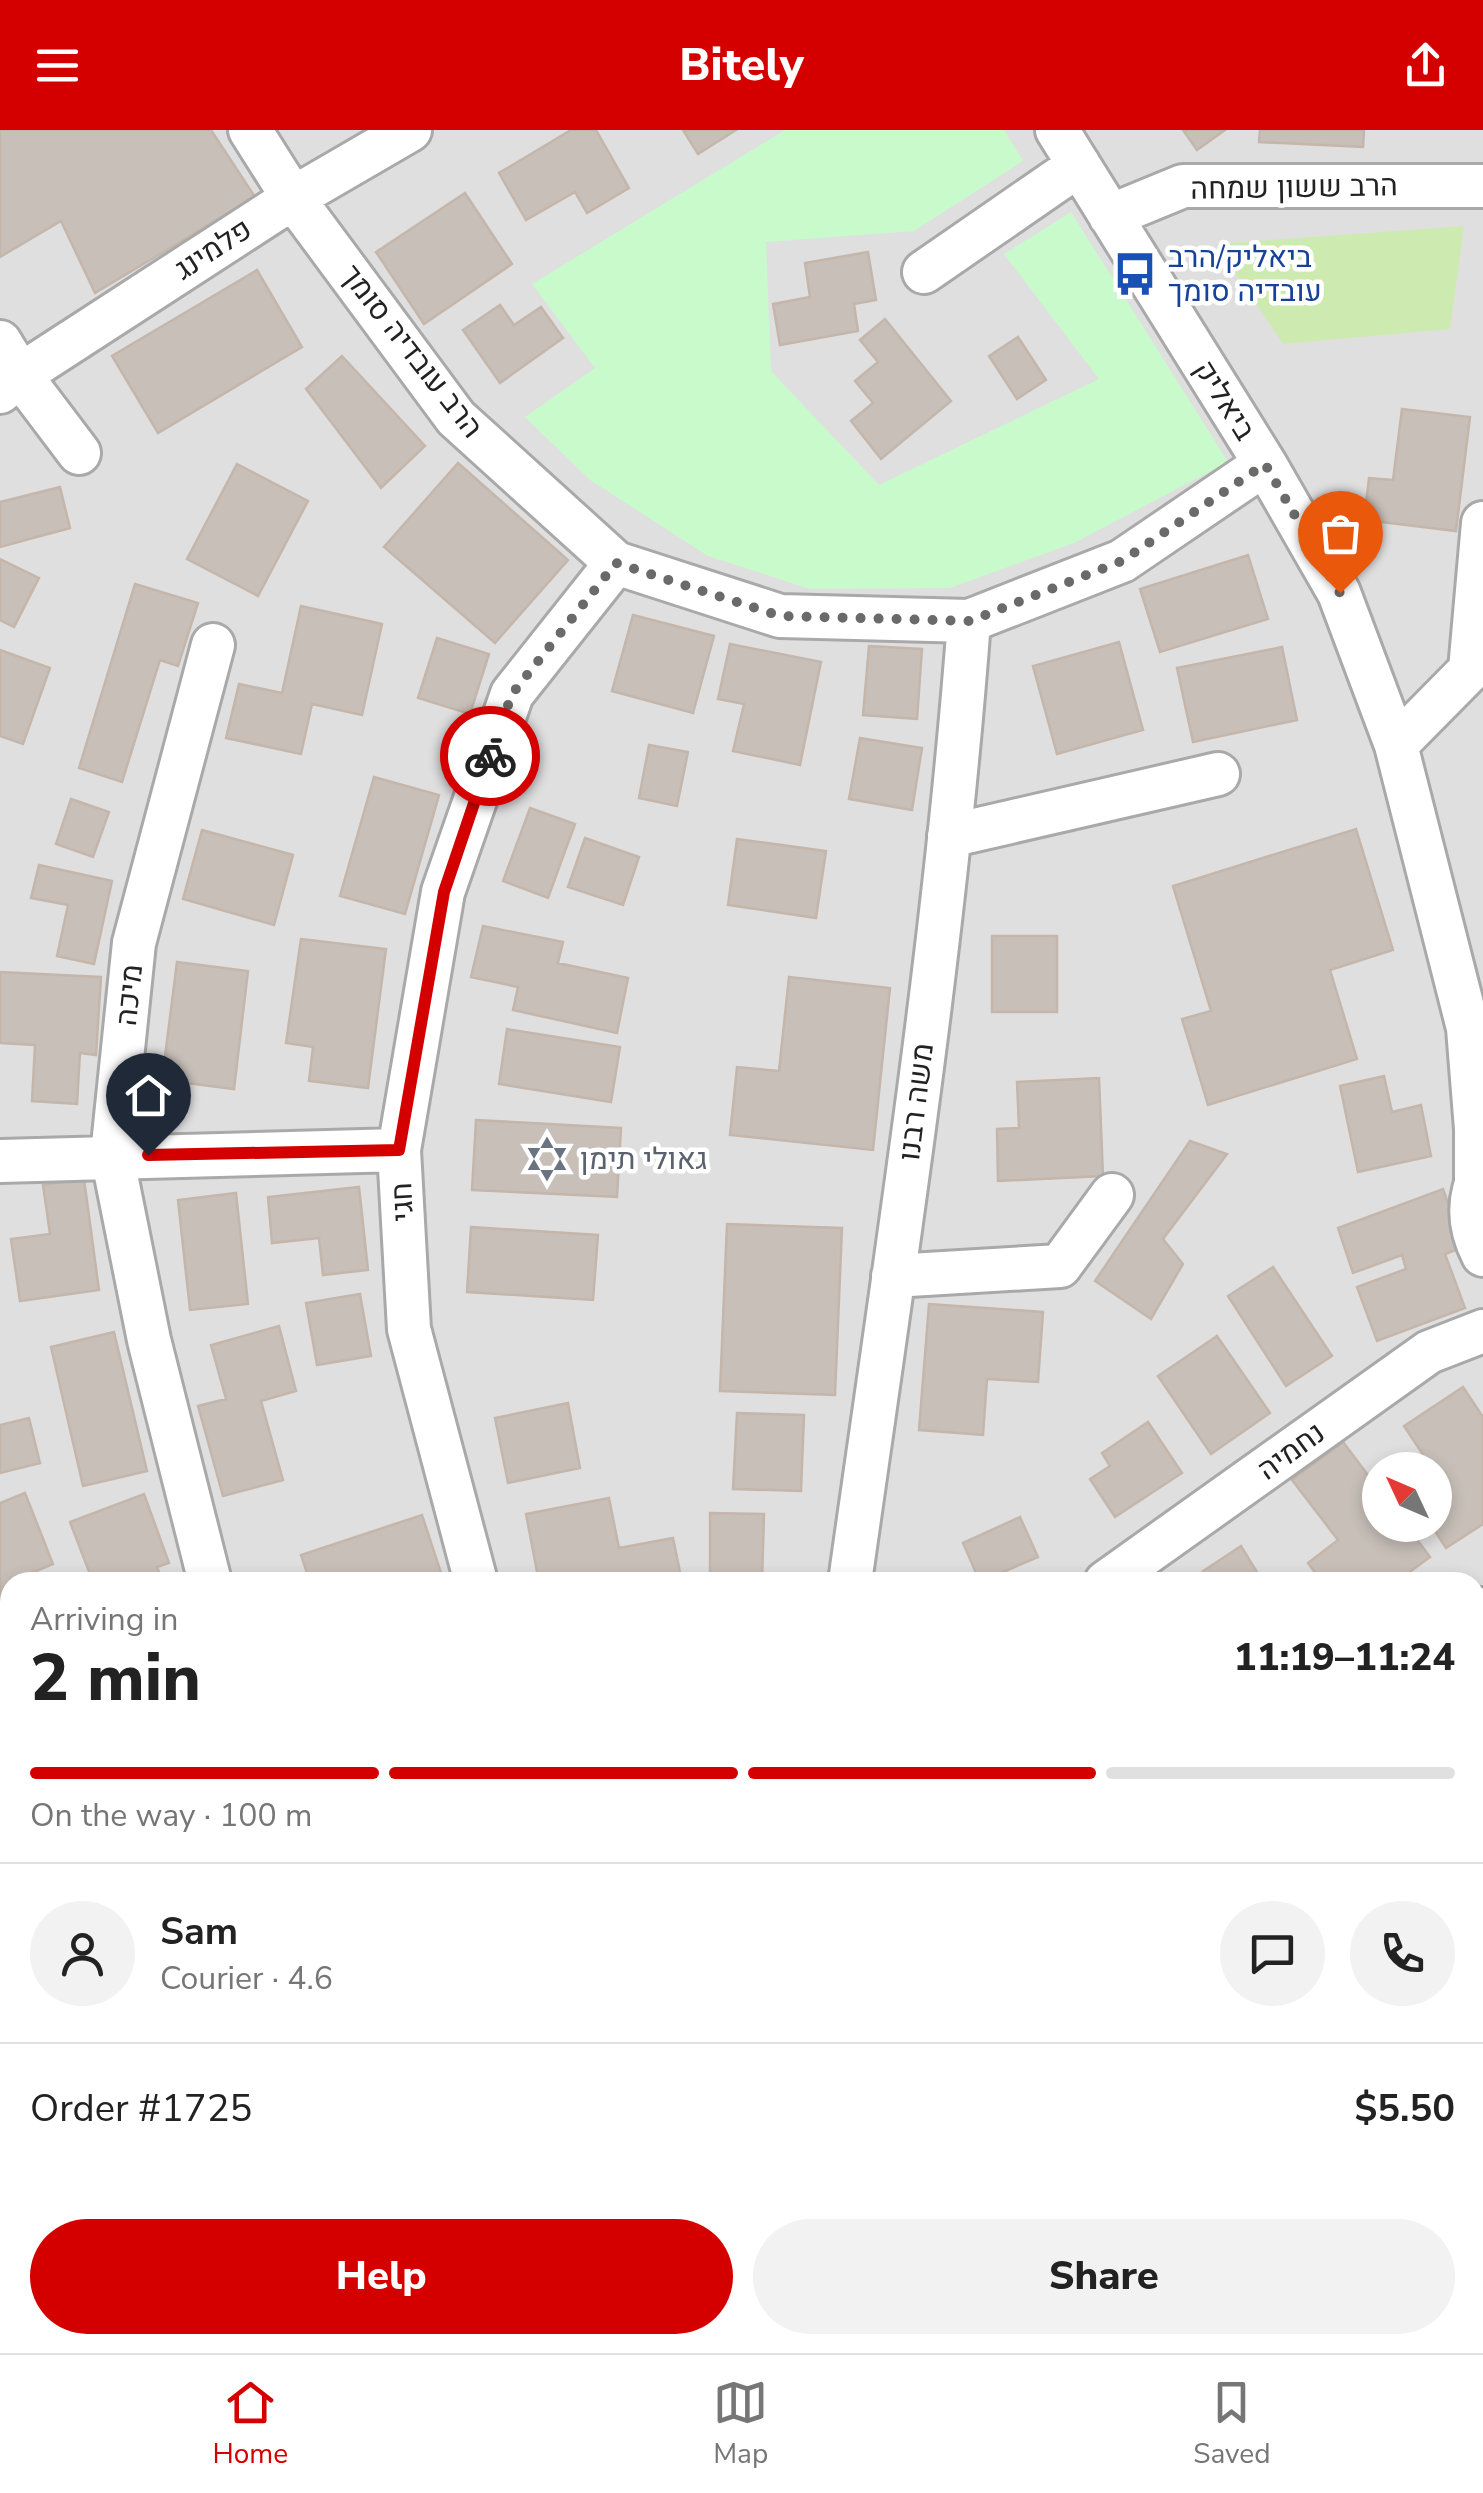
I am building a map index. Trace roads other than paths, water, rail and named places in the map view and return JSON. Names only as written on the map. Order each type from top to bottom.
[{"type":"street","name":"הרב עובדיה סומך","points":[[250,130],[293,198],[456,418],[616,563],[780,616],[970,621],[1122,561],[1265,464]]},
{"type":"street","name":"פלמינג","points":[[5,370],[410,130]]},
{"type":"street","name":"ביאליק","points":[[1068,148],[1265,464],[1340,593],[1396,744],[1475,1037],[1480,1173],[1471,1200],[1471,1220],[1483,1255]]},
{"type":"street","points":[[924,272],[1068,148]]},
{"type":"street","name":"הרב ששון שמחה","points":[[1110,216],[1184,186],[1483,186]]},
{"type":"street","points":[[5,370],[79,453]]},
{"type":"street","points":[[1396,744],[1470,670],[1483,523]]},
{"type":"street","name":"חגי","points":[[473,1572],[409,1330],[399,1150],[444,892],[512,694],[616,563]]},
{"type":"street","name":"משה רבנו","points":[[851,1572],[949,836],[970,621]]},
{"type":"street","name":"מיכה","points":[[207,1572],[149,1340],[112,1155],[134,942],[213,645]]},
{"type":"street","points":[[1437,704],[1483,701]]},
{"type":"street","points":[[949,836],[1218,774]]},
{"type":"street","points":[[0,1160],[399,1150]]},
{"type":"street","points":[[893,1276],[1060,1266],[1112,1195]]},
{"type":"street","name":"נחמיה","points":[[1120,1572],[1429,1352],[1483,1331]]},
{"type":"place","name":"ביאליק/הרב עובדיה סומך","points":[[1135,274]]},
{"type":"place","name":"גאולי תימן","points":[[547,1159]]}]
